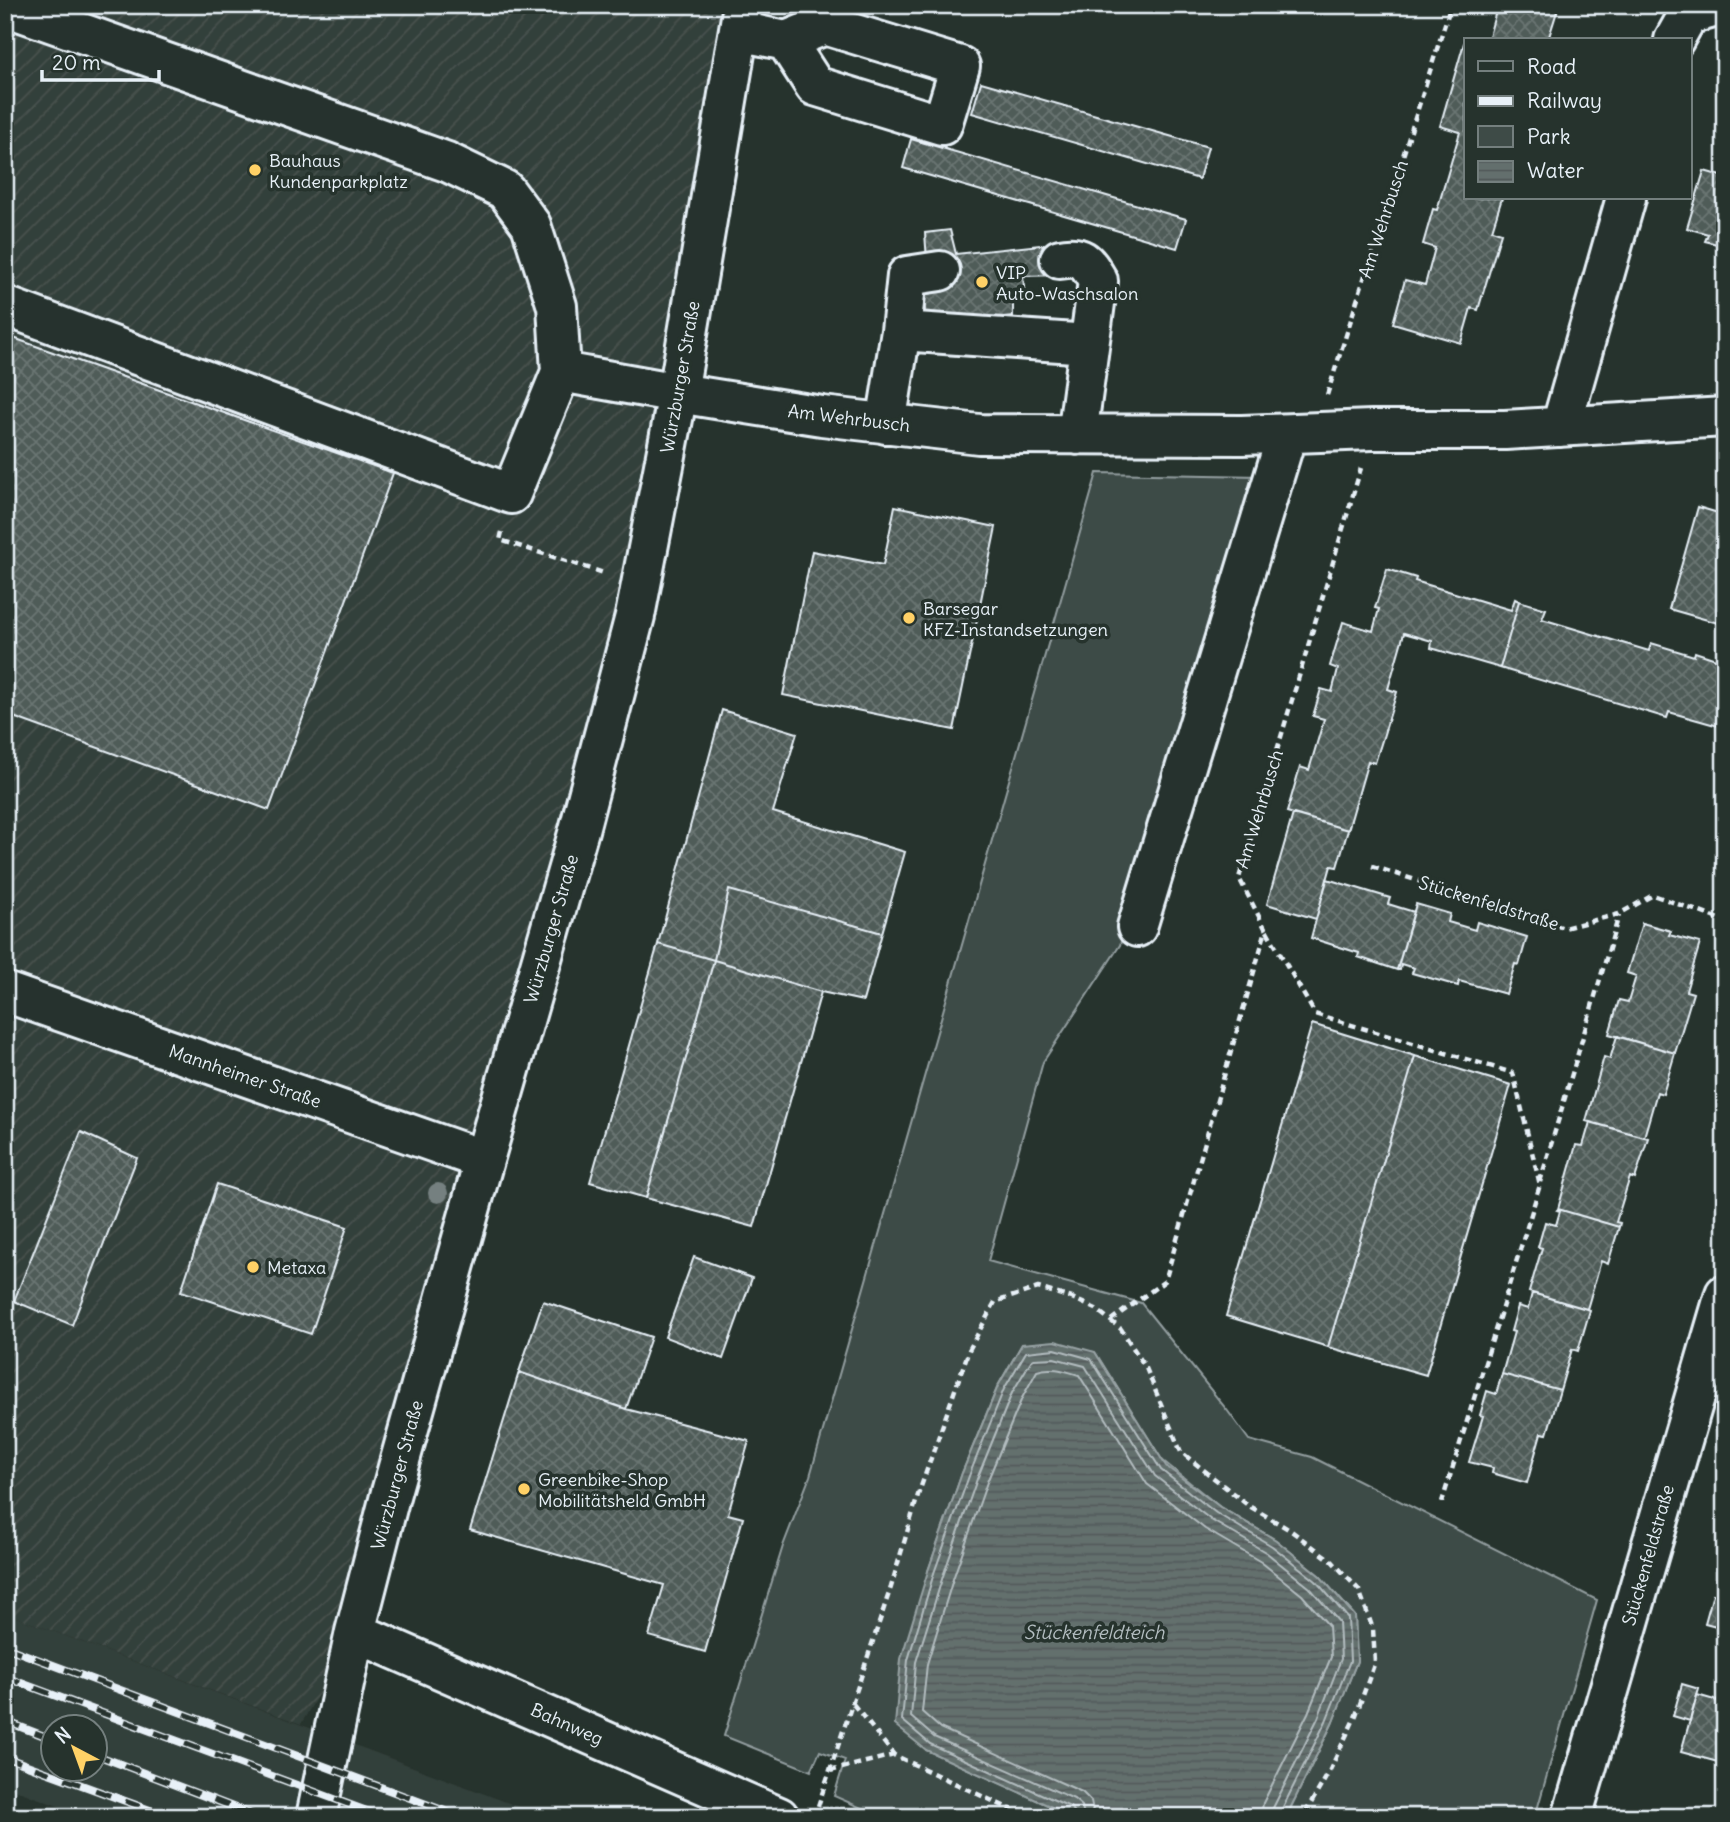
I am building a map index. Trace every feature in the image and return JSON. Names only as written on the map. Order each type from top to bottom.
[{"type":"street","points":[[1675,38],[1688,15],[1724,5]]},
{"type":"street","points":[[5,6],[447,162],[505,190],[531,225],[556,306],[561,372],[511,494],[5,306]]},
{"type":"street","points":[[740,14],[786,41]]},
{"type":"street","name":"Würzburger Straße","points":[[316,1817],[355,1632],[390,1496],[579,830],[632,628],[678,393],[740,14]]},
{"type":"street","points":[[1561,427],[1625,200]]},
{"type":"street","points":[[1060,259],[1073,257],[1086,263],[1098,281],[1077,435]]},
{"type":"street","points":[[886,424],[907,276],[940,271]]},
{"type":"street","points":[[901,331],[1089,344]]},
{"type":"street","name":"Am Wehrbusch","points":[[561,372],[822,416],[979,434],[1505,430],[1725,417]]},
{"type":"street","points":[[1137,927],[1301,433]]},
{"type":"street","name":"Mannheimer Straße","points":[[5,992],[484,1160]]},
{"type":"street","name":"Stückenfeldstraße","points":[[1572,1817],[1725,1294]]},
{"type":"street","name":"Bahnweg","points":[[355,1632],[779,1817]]},
{"type":"path","name":"Am Wehrbusch","points":[[1301,433],[1451,5]]},
{"type":"path","name":"Am Wehrbusch","points":[[1372,430],[1239,878],[1315,1014],[1513,1073],[1540,1185]]},
{"type":"path","points":[[511,494],[500,540],[641,584]]},
{"type":"path","name":"Stückenfeldstraße","points":[[1372,866],[1564,928],[1619,914],[1653,895],[1725,921]]},
{"type":"path","points":[[1442,1502],[1540,1185],[1619,914]]},
{"type":"path","points":[[1111,1321],[1165,1281],[1266,930]]},
{"type":"path","points":[[814,1817],[891,1587],[918,1495],[969,1350],[995,1302],[1038,1288],[1072,1298],[1096,1309],[1121,1329],[1146,1368],[1181,1452],[1249,1506],[1290,1530],[1332,1561],[1359,1590],[1373,1629],[1375,1662],[1356,1715],[1328,1774],[1303,1817]]},
{"type":"path","points":[[852,1703],[894,1755],[1027,1817]]},
{"type":"path","points":[[830,1771],[894,1755]]},
{"type":"shaded area","points":[[5,5],[737,5],[678,393],[355,1632],[301,1724],[5,1613]]},
{"type":"shaded area","points":[[5,1613],[546,1817],[87,1817],[5,1786]]},
{"type":"green space","points":[[1097,473],[1260,476],[1120,945],[1043,1062],[988,1261],[1141,1303],[1249,1440],[1312,1457],[1597,1600],[1535,1817],[1286,1817],[1332,1724],[1357,1661],[1355,1616],[1320,1576],[1276,1540],[1220,1507],[1162,1460],[1095,1352],[1022,1344],[998,1386],[962,1473],[928,1571],[926,1750],[1074,1817],[882,1817],[834,1796],[845,1760],[820,1751],[811,1771],[724,1736],[783,1546],[810,1476]]},
{"type":"water","name":"Stückenfeldteich","points":[[1055,1341],[1095,1352],[1166,1466],[1220,1507],[1276,1540],[1320,1576],[1355,1616],[1357,1661],[1332,1724],[1286,1817],[1074,1817],[926,1750],[895,1725],[901,1659],[962,1473],[998,1386],[1022,1344]]},
{"type":"building","points":[[1559,5],[1549,38],[1489,38],[1496,11],[1484,7]]},
{"type":"building","points":[[1464,43],[1464,200],[1501,200],[1492,230],[1501,233],[1478,310],[1471,308],[1461,343],[1393,323],[1405,280],[1425,285],[1435,248],[1423,244],[1433,209],[1437,210],[1460,132],[1440,126]]},
{"type":"building","points":[[981,82],[1208,147],[1199,179],[972,113]]},
{"type":"building","points":[[911,139],[1186,219],[1177,248],[903,168]]},
{"type":"building","points":[[1704,171],[1725,177],[1725,246],[1705,241],[1708,234],[1687,228]]},
{"type":"building","name":"VIP Auto-Waschsalon","points":[[950,230],[956,254],[1058,243],[1061,275],[1023,276],[1025,298],[1013,298],[1013,316],[926,325],[923,289],[927,260],[925,233]]},
{"type":"building","points":[[5,335],[393,473],[269,810],[5,714]]},
{"type":"building","points":[[895,506],[996,527],[954,730],[783,695],[812,551],[883,565]]},
{"type":"building","points":[[1698,507],[1725,515],[1725,599],[1718,623],[1669,609]]},
{"type":"building","points":[[1387,569],[1416,578],[1415,581],[1511,610],[1515,599],[1519,601],[1500,668],[1431,648],[1432,641],[1404,633],[1388,689],[1397,692],[1375,763],[1368,761],[1348,830],[1287,812],[1300,767],[1309,770],[1324,719],[1313,716],[1321,689],[1332,692],[1338,669],[1330,666],[1343,622],[1373,631],[1379,609],[1375,608]]},
{"type":"building","points":[[1519,601],[1546,609],[1542,619],[1649,651],[1651,643],[1694,656],[1695,652],[1725,662],[1725,723],[1722,727],[1669,712],[1667,718],[1500,668]]},
{"type":"building","points":[[722,710],[797,733],[773,812],[905,852],[882,933],[729,890],[714,960],[658,944]]},
{"type":"building","points":[[1293,814],[1348,830],[1337,867],[1331,866],[1316,919],[1267,904]]},
{"type":"building","points":[[1327,879],[1390,898],[1388,904],[1414,912],[1397,970],[1358,957],[1359,953],[1311,938]]},
{"type":"building","points":[[729,890],[882,933],[863,1001],[821,992],[714,960]]},
{"type":"building","points":[[1416,904],[1450,914],[1448,922],[1475,930],[1477,922],[1527,937],[1519,965],[1515,964],[1506,994],[1459,981],[1458,986],[1412,973],[1414,968],[1401,964],[1400,970],[1397,970]]},
{"type":"building","points":[[1642,923],[1671,931],[1669,935],[1700,943],[1686,991],[1693,993],[1675,1053],[1609,1034],[1619,1000],[1628,1002],[1636,976],[1627,973]]},
{"type":"building","points":[[658,944],[714,960],[646,1198],[590,1182]]},
{"type":"building","points":[[714,960],[821,992],[754,1227],[646,1198]]},
{"type":"building","points":[[1312,1024],[1415,1056],[1328,1347],[1226,1316]]},
{"type":"building","points":[[1617,1036],[1675,1053],[1663,1094],[1657,1092],[1644,1137],[1586,1121],[1604,1057],[1610,1059]]},
{"type":"building","points":[[1415,1056],[1511,1085],[1426,1375],[1328,1347]]},
{"type":"building","points":[[1590,1122],[1648,1138],[1635,1179],[1630,1177],[1616,1222],[1620,1223],[1619,1227],[1558,1209],[1576,1145],[1583,1146]]},
{"type":"building","points":[[81,1132],[137,1158],[72,1325],[14,1301]]},
{"type":"building","points":[[217,1184],[347,1227],[311,1334],[181,1291]]},
{"type":"building","points":[[1558,1209],[1619,1227],[1608,1264],[1601,1261],[1587,1309],[1529,1292],[1542,1248],[1538,1247],[1545,1222],[1556,1225],[1560,1211]]},
{"type":"building","points":[[694,1257],[752,1278],[723,1359],[665,1337]]},
{"type":"building","points":[[1532,1293],[1590,1310],[1578,1351],[1572,1349],[1560,1390],[1502,1374],[1518,1306],[1528,1309]]},
{"type":"building","points":[[543,1301],[651,1337],[626,1409],[519,1372]]},
{"type":"building","points":[[519,1372],[626,1409],[749,1441],[728,1514],[743,1518],[705,1652],[649,1636],[664,1585],[470,1530]]},
{"type":"building","points":[[1502,1374],[1560,1390],[1547,1434],[1541,1433],[1527,1483],[1492,1473],[1493,1468],[1469,1462],[1483,1416],[1480,1415],[1487,1391],[1496,1394]]},
{"type":"building","points":[[1713,1594],[1725,1597],[1720,1627],[1705,1623]]},
{"type":"building","points":[[1682,1684],[1699,1689],[1690,1721],[1673,1716]]},
{"type":"building","points":[[1697,1695],[1725,1703],[1725,1764],[1681,1752]]},
{"type":"railway","points":[[5,1647],[461,1817]]},
{"type":"railway","points":[[5,1677],[383,1817]]},
{"type":"railway","points":[[5,1721],[38,1734]]},
{"type":"railway","points":[[5,1757],[169,1817]]},
{"type":"railway","points":[[108,1759],[259,1817]]},
{"type":"place","name":"Bauhaus Kundenparkplatz","points":[[255,170]]},
{"type":"place","name":"VIP Auto-Waschsalon","points":[[982,282]]},
{"type":"place","name":"Barsegar KFZ-Instandsetzungen","points":[[909,618]]},
{"type":"place","name":"Metaxa","points":[[253,1267]]},
{"type":"place","name":"Greenbike-Shop Mobilitätsheld GmbH","points":[[524,1489]]}]
